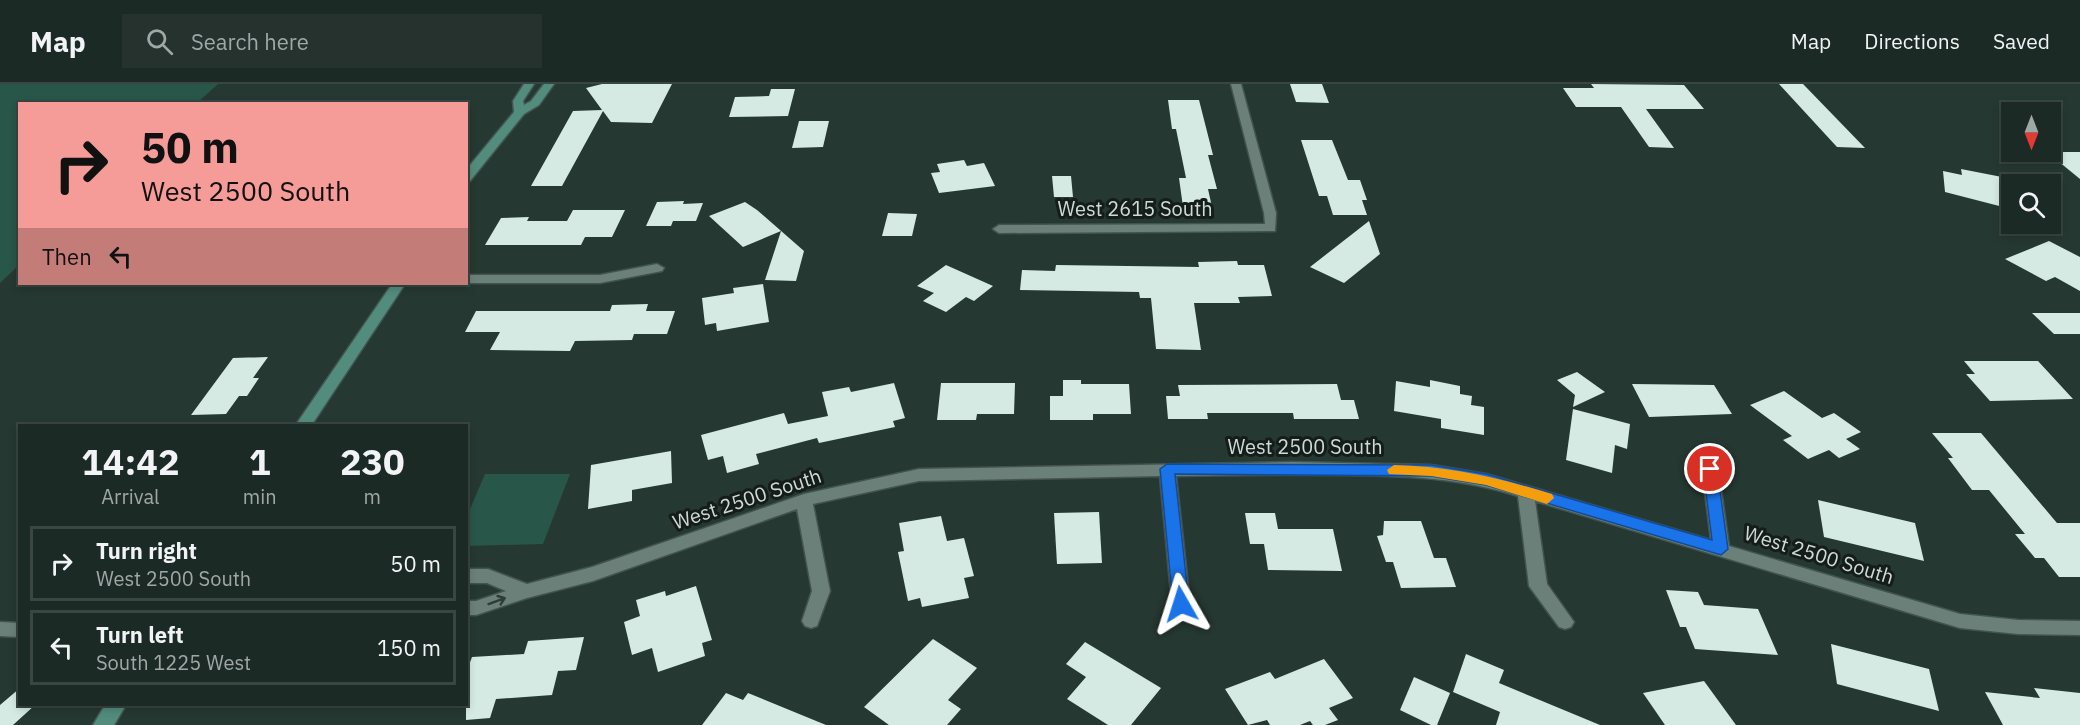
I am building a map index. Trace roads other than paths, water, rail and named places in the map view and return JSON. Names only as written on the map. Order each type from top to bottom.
[{"type":"main road","points":[[520,111],[518,101],[529,84]]},
{"type":"main road","points":[[468,176],[520,111],[535,104],[549,84]]},
{"type":"main road","points":[[304,424],[397,285]]},
{"type":"main road","points":[[103,725],[115,706]]},
{"type":"street","name":"West 2615 South","points":[[999,229],[1271,228],[1270,213],[1236,84]]},
{"type":"street","points":[[468,279],[600,279],[657,268]]},
{"type":"street","points":[[1167,469],[1181,604]]},
{"type":"street","name":"West 2500 South","points":[[468,608],[476,608],[526,591],[593,574],[804,500],[919,475],[1167,469],[1431,471],[1486,480],[1960,621],[2018,627],[2080,628]]},
{"type":"street","points":[[1710,469],[1721,549]]},
{"type":"street","points":[[1526,492],[1538,586],[1564,622]]},
{"type":"street","points":[[804,500],[821,591],[811,621]]},
{"type":"street","points":[[468,576],[488,576],[526,591]]},
{"type":"street","points":[[0,630],[18,630]]}]
